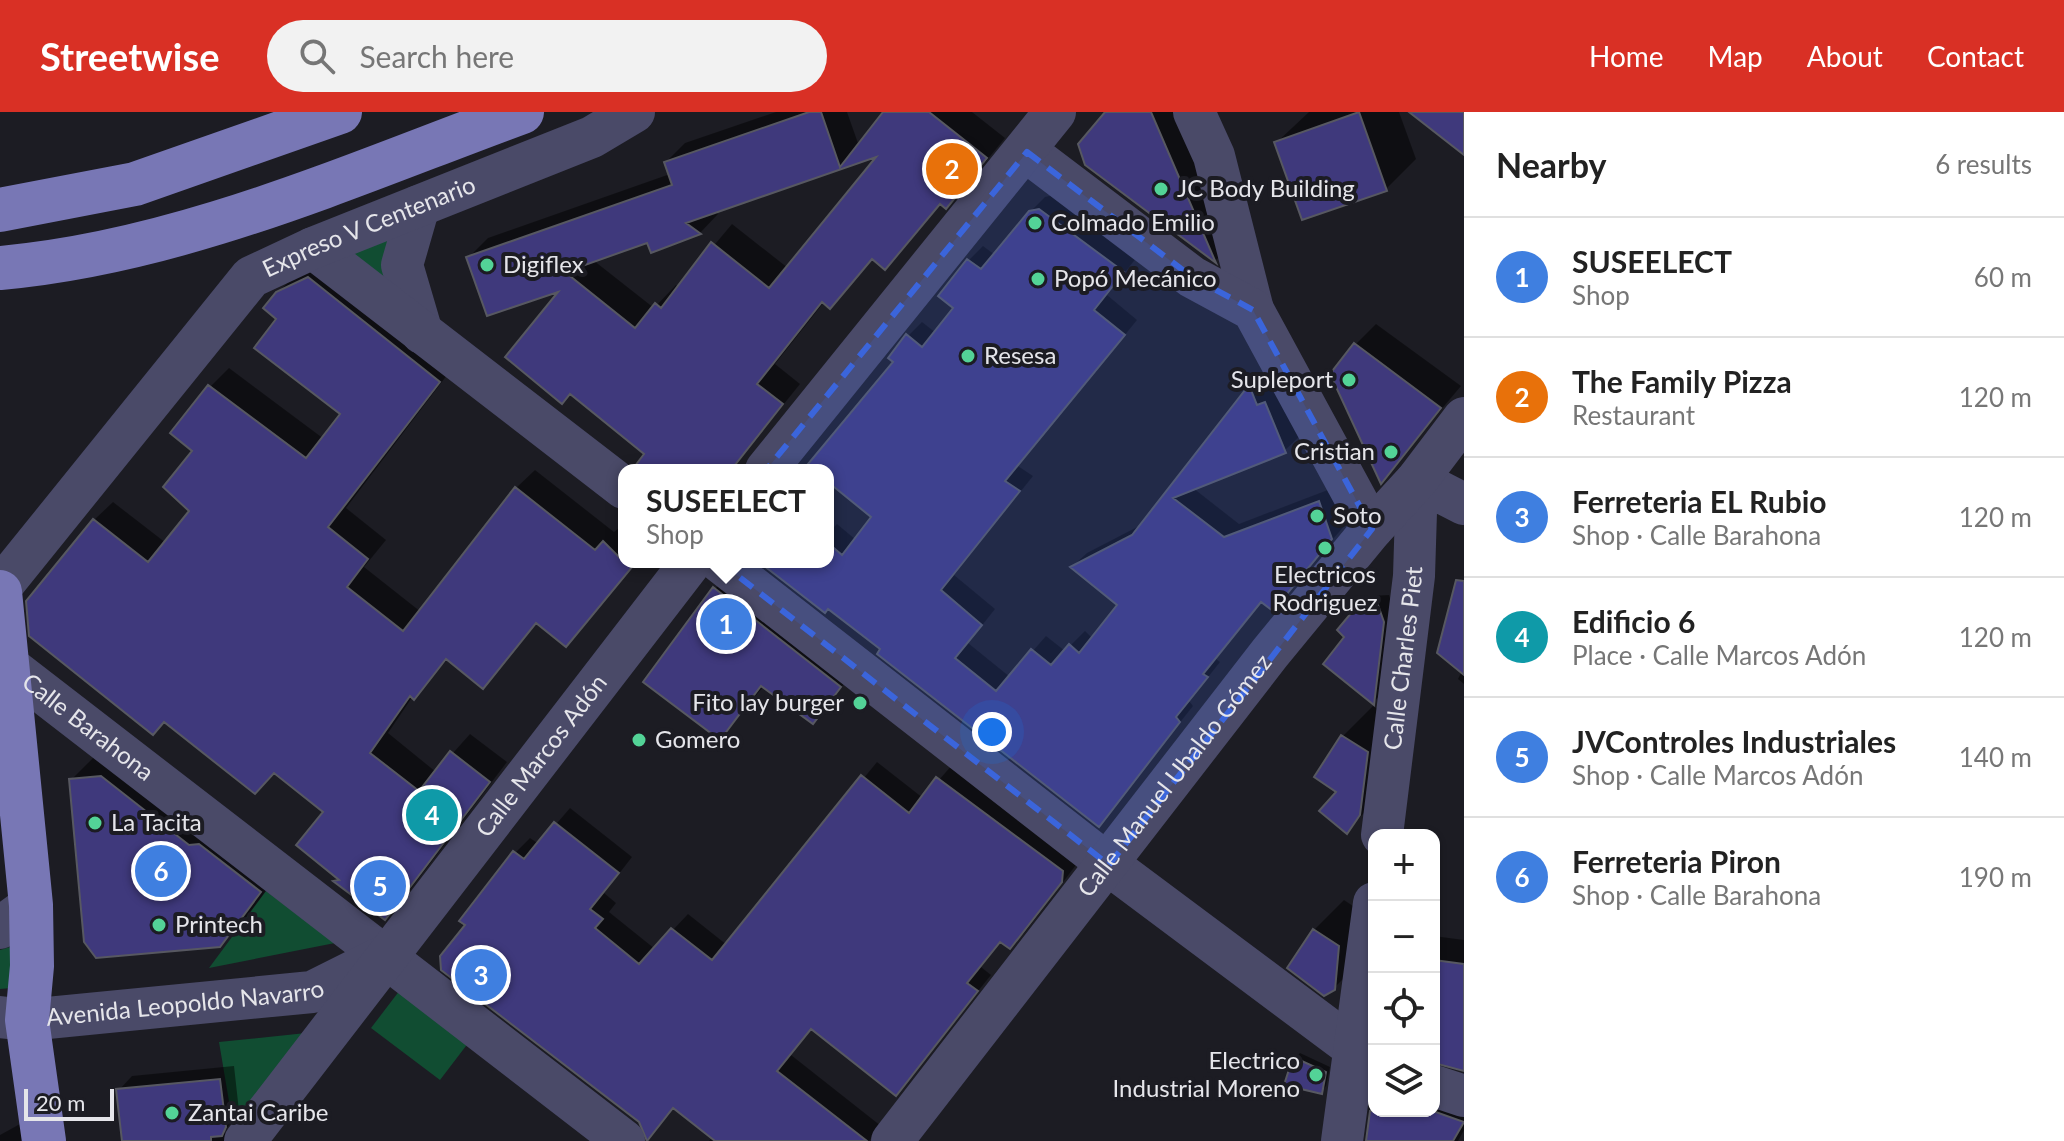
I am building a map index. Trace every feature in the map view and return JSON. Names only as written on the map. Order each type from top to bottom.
[{"type":"main road","points":[[0,210],[135,184],[340,112]]},
{"type":"main road","name":"Expreso V Centenario","points":[[0,268],[114,248],[232,218],[522,112]]},
{"type":"main road","points":[[0,590],[7,665],[16,917],[32,966],[14,1019],[44,1141]]},
{"type":"main road","name":"Avenida Leopoldo Navarro","points":[[0,1063],[14,1019]]},
{"type":"street","name":"Expreso V Centenario","points":[[0,590],[251,277],[313,248],[592,137],[634,112]]},
{"type":"street","points":[[771,464],[1027,152],[1055,112]]},
{"type":"street","points":[[1194,112],[1214,156],[1253,310],[1372,529]]},
{"type":"street","points":[[1027,152],[1192,277],[1253,310]]},
{"type":"street","points":[[419,206],[402,265],[422,333]]},
{"type":"street","points":[[313,248],[618,483]]},
{"type":"street","name":"Calle Manuel Ubaldo Gómez","points":[[892,1141],[1109,865],[1270,653],[1372,529],[1417,480],[1464,418]]},
{"type":"street","points":[[1417,480],[1464,504]]},
{"type":"street","name":"Calle Charles Piet","points":[[1383,829],[1414,576],[1417,480]]},
{"type":"street","name":"Calle Marcos Adón","points":[[245,1141],[686,568]]},
{"type":"street","points":[[728,568],[1109,865],[1365,1056]]},
{"type":"street","name":"Calle Barahona","points":[[7,665],[387,955],[624,1141]]},
{"type":"street","name":"Avenida Leopoldo Navarro","points":[[14,1019],[312,992],[387,955]]},
{"type":"street","points":[[1342,1141],[1365,1056],[1370,973]]},
{"type":"street","points":[[1440,1088],[1464,1096]]},
{"type":"highlighted area","points":[[1027,152],[1192,277],[1253,310],[1372,529],[1109,865],[702,548]]},
{"type":"green space","points":[[403,225],[408,311],[333,251]]},
{"type":"green space","points":[[266,891],[335,943],[209,968]]},
{"type":"green space","points":[[17,945],[22,987],[0,989],[0,950]]},
{"type":"green space","points":[[400,990],[469,1042],[440,1080],[371,1028]]},
{"type":"green space","points":[[306,1033],[233,1125],[219,1042]]},
{"type":"building","points":[[809,112],[821,112],[840,167],[883,112],[929,112],[987,158],[946,209],[940,204],[885,270],[872,259],[830,309],[822,302],[757,384],[783,404],[736,464],[636,464],[644,454],[570,394],[562,404],[505,357],[558,292],[487,316],[466,257],[672,185],[664,162]],"holes":[[[876,157],[769,288],[711,242],[661,308],[655,303],[635,328],[565,272],[647,243],[651,253],[701,234],[686,223]]]},
{"type":"building","points":[[1105,112],[1151,112],[1216,263],[1085,165],[1078,144]]},
{"type":"building","points":[[1359,112],[1387,191],[1302,220],[1274,142]]},
{"type":"building","points":[[1409,112],[1464,112],[1464,155]]},
{"type":"building","points":[[1039,209],[1124,272],[1094,310],[1125,335],[1005,481],[1020,491],[941,590],[982,625],[955,658],[996,691],[1031,649],[1051,665],[1069,644],[1079,653],[1117,605],[1070,567],[1132,535],[1249,385],[1257,405],[1265,402],[1286,453],[1173,498],[1224,537],[1319,501],[1332,539],[1273,611],[1261,602],[1203,674],[1208,677],[1176,717],[1180,722],[1099,827],[877,654],[880,649],[828,609],[825,613],[767,568],[834,568],[834,548],[842,555],[871,517],[834,487],[834,464],[808,464],[893,362],[888,358],[906,334],[922,347],[953,308],[938,296],[967,259],[981,269],[1029,211]]},
{"type":"building","points":[[308,277],[440,382],[328,527],[368,559],[347,587],[403,631],[515,487],[595,550],[603,541],[618,556],[618,568],[631,568],[566,647],[536,623],[483,689],[446,659],[414,700],[410,696],[370,753],[419,791],[450,751],[490,782],[385,920],[333,881],[339,880],[296,845],[323,812],[274,773],[255,794],[164,722],[153,735],[29,636],[26,601],[93,519],[148,562],[189,511],[163,487],[192,451],[170,433],[208,385],[306,458],[340,414],[254,348],[276,319],[263,308],[276,292]]},
{"type":"building","name":"Cristian","points":[[1354,343],[1441,408],[1381,484],[1330,374]]},
{"type":"building","points":[[1456,580],[1464,581],[1464,675],[1437,653]]},
{"type":"building","points":[[713,587],[841,687],[813,724],[761,686],[720,740],[643,682]]},
{"type":"building","points":[[1378,605],[1384,622],[1374,705],[1323,664],[1344,637],[1337,630],[1357,606]]},
{"type":"building","points":[[1341,735],[1368,752],[1360,815],[1347,834],[1319,811],[1336,792],[1314,777]]},
{"type":"building","points":[[861,775],[909,813],[936,777],[1063,871],[1062,882],[1010,949],[1000,942],[967,983],[978,991],[896,1096],[811,1029],[777,1071],[867,1141],[715,1141],[673,1108],[647,1141],[639,1122],[441,970],[440,956],[465,925],[459,921],[513,851],[524,859],[554,822],[619,873],[590,909],[603,919],[595,928],[639,964],[671,928],[712,960]]},
{"type":"building","points":[[101,776],[189,845],[199,844],[261,892],[220,947],[96,958],[84,942],[69,779]]},
{"type":"building","points":[[1313,929],[1339,946],[1335,990],[1324,996],[1287,968]]},
{"type":"building","points":[[1440,961],[1464,964],[1464,1071],[1440,1065]]},
{"type":"building","points":[[1293,1057],[1326,1072],[1322,1094],[1284,1085]]},
{"type":"building","name":"Zantai Caribe","points":[[220,1079],[226,1127],[222,1136],[211,1137],[211,1141],[122,1141],[116,1089]]},
{"type":"building","points":[[1440,1113],[1464,1122],[1453,1141],[1366,1141],[1369,1117],[1440,1117]]},
{"type":"place","name":"The Family Pizza","points":[[952,169]]},
{"type":"place","name":"JC Body Building","points":[[1161,189]]},
{"type":"place","name":"Colmado Emilio","points":[[1035,223]]},
{"type":"place","name":"Digiflex","points":[[487,265]]},
{"type":"place","name":"Popó Mecánico","points":[[1038,279]]},
{"type":"place","name":"Resesa","points":[[968,356]]},
{"type":"place","name":"Supleport","points":[[1349,380]]},
{"type":"place","name":"Cristian","points":[[1391,452]]},
{"type":"place","name":"Soto","points":[[1317,516]]},
{"type":"place","name":"Electricos Rodriguez","points":[[1325,548]]},
{"type":"place","name":"SUSEELECT","points":[[726,624]]},
{"type":"place","name":"Fito lay burger","points":[[860,703]]},
{"type":"place","name":"Gomero","points":[[639,740]]},
{"type":"place","name":"Edificio 6","points":[[432,815]]},
{"type":"place","name":"La Tacita","points":[[95,823]]},
{"type":"place","name":"Ferreteria Piron","points":[[161,871]]},
{"type":"place","name":"JVControles Industriales","points":[[380,886]]},
{"type":"place","name":"Printech","points":[[159,925]]},
{"type":"place","name":"Ferreteria EL Rubio","points":[[481,975]]},
{"type":"place","name":"Electrico Industrial Moreno","points":[[1316,1075]]},
{"type":"place","name":"Zantai Caribe","points":[[172,1113]]}]
